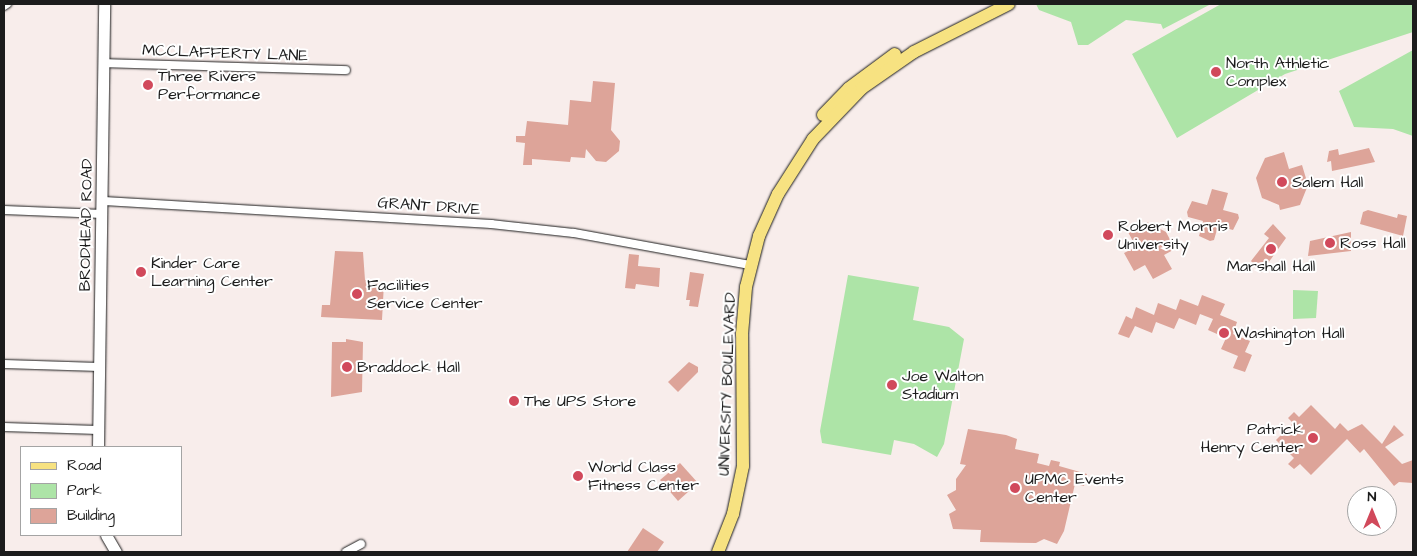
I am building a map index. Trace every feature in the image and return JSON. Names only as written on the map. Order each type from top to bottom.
[{"type":"main road","name":"BRODHEAD ROAD","points":[[98,446],[104,201],[104,4]]},
{"type":"main road","name":"UNIVERSITY BOULEVARD","points":[[708,552],[724,513],[735,466],[734,330],[746,264],[774,182],[807,133],[834,102],[896,53],[990,4]]},
{"type":"main road","name":"UNIVERSITY BOULEVARD","points":[[718,552],[733,514],[743,466],[742,318],[746,264],[788,175],[813,139],[845,104],[898,62],[1009,4]]},
{"type":"main road","points":[[107,536],[116,552]]},
{"type":"street","points":[[4,6],[8,4]]},
{"type":"street","name":"MCCLAFFERTY LANE","points":[[104,63],[346,70]]},
{"type":"street","name":"GRANT DRIVE","points":[[104,201],[500,225],[746,264]]},
{"type":"street","points":[[4,210],[103,214]]},
{"type":"street","points":[[4,364],[99,367]]},
{"type":"street","points":[[4,427],[98,430]]},
{"type":"street","points":[[346,552],[361,544]]},
{"type":"green space","points":[[1036,4],[1211,4],[1163,29],[1161,24],[1126,20],[1088,45],[1078,45],[1071,22],[1039,10]]},
{"type":"green space","name":"North Athletic Complex","points":[[1221,4],[1413,4],[1413,32],[1285,74],[1177,138],[1132,54]]},
{"type":"green space","name":"North Athletic Complex","points":[[1413,50],[1413,136],[1393,129],[1354,127],[1339,91]]},
{"type":"green space","name":"Joe Walton Stadium","points":[[848,275],[919,287],[913,320],[949,327],[964,339],[944,444],[937,457],[914,444],[894,440],[891,455],[822,443],[820,431]]},
{"type":"green space","points":[[1293,290],[1318,291],[1316,318],[1293,319]]},
{"type":"building","points":[[593,81],[615,83],[611,130],[620,141],[619,151],[606,162],[596,161],[586,149],[585,158],[571,157],[570,162],[532,159],[532,165],[523,165],[525,143],[516,142],[516,136],[525,136],[527,121],[568,125],[570,100],[591,102]]},
{"type":"building","points":[[1369,148],[1375,162],[1332,171],[1331,161],[1327,162],[1329,151],[1338,149],[1339,155]]},
{"type":"building","name":"Salem Hall","points":[[1284,152],[1289,169],[1302,165],[1308,185],[1300,205],[1280,210],[1279,205],[1262,198],[1256,178],[1265,158]]},
{"type":"building","points":[[1212,189],[1228,193],[1223,210],[1238,214],[1239,218],[1233,230],[1218,226],[1214,240],[1210,241],[1199,236],[1203,221],[1188,217],[1187,212],[1192,201],[1207,205]]},
{"type":"building","points":[[1368,210],[1397,218],[1398,214],[1407,216],[1403,236],[1360,224],[1363,212]]},
{"type":"building","points":[[1147,222],[1166,232],[1175,249],[1164,255],[1172,269],[1153,279],[1145,265],[1134,271],[1124,253],[1136,247],[1128,232]]},
{"type":"building","name":"Marshall Hall","points":[[1273,224],[1286,238],[1261,273],[1251,261],[1269,238],[1264,234]]},
{"type":"building","name":"Ross Hall","points":[[1351,232],[1351,251],[1308,256],[1310,241]]},
{"type":"building","name":"Facilities Service Center","points":[[335,251],[363,252],[365,280],[384,283],[382,320],[321,317],[322,305],[330,305]]},
{"type":"building","points":[[629,254],[639,255],[638,266],[660,268],[659,287],[636,284],[635,289],[625,288]]},
{"type":"building","points":[[690,272],[704,274],[698,307],[689,306],[690,300],[686,300]]},
{"type":"building","name":"Washington Hall","points":[[1202,295],[1225,304],[1220,315],[1237,322],[1233,334],[1250,341],[1245,352],[1252,355],[1245,372],[1233,368],[1238,356],[1221,349],[1226,338],[1208,330],[1213,319],[1200,314],[1196,325],[1179,318],[1174,329],[1156,322],[1152,333],[1135,326],[1129,338],[1118,334],[1126,316],[1132,319],[1136,307],[1154,315],[1158,303],[1176,310],[1180,299],[1198,306]]},
{"type":"building","name":"Braddock Hall","points":[[346,339],[363,342],[362,392],[331,397],[332,342],[346,342]]},
{"type":"building","points":[[689,362],[698,367],[698,372],[678,392],[668,382]]},
{"type":"building","name":"Patrick Henry Center","points":[[1311,405],[1335,429],[1340,423],[1348,431],[1362,424],[1382,444],[1394,425],[1404,435],[1385,447],[1402,464],[1413,460],[1413,483],[1399,482],[1394,486],[1364,449],[1360,453],[1347,439],[1311,475],[1300,464],[1294,469],[1288,464],[1294,458],[1276,440],[1293,423],[1288,418],[1294,412],[1299,417]]},
{"type":"building","name":"UPMC Events Center","points":[[968,429],[1006,435],[1017,439],[1015,449],[1039,454],[1037,463],[1049,466],[1051,460],[1060,462],[1059,466],[1087,474],[1084,486],[1075,484],[1064,531],[1057,544],[1044,539],[1036,543],[980,542],[981,530],[953,529],[949,514],[956,510],[947,495],[956,490],[956,479],[966,465],[960,464]]},
{"type":"building","points":[[680,463],[698,483],[678,501],[660,480]]},
{"type":"building","points":[[643,528],[664,542],[657,552],[627,552]]},
{"type":"place","name":"North Athletic Complex","points":[[1216,72]]},
{"type":"place","name":"Three Rivers Performance","points":[[148,85]]},
{"type":"place","name":"Salem Hall","points":[[1282,182]]},
{"type":"place","name":"Robert Morris University","points":[[1108,235]]},
{"type":"place","name":"Ross Hall","points":[[1330,243]]},
{"type":"place","name":"Marshall Hall","points":[[1271,249]]},
{"type":"place","name":"Kinder Care Learning Center","points":[[141,272]]},
{"type":"place","name":"Facilities Service Center","points":[[357,294]]},
{"type":"place","name":"Washington Hall","points":[[1224,333]]},
{"type":"place","name":"Braddock Hall","points":[[347,367]]},
{"type":"place","name":"Joe Walton Stadium","points":[[892,385]]},
{"type":"place","name":"The UPS Store","points":[[514,401]]},
{"type":"place","name":"Patrick Henry Center","points":[[1313,438]]},
{"type":"place","name":"World Class Fitness Center","points":[[578,476]]},
{"type":"place","name":"UPMC Events Center","points":[[1015,488]]}]
